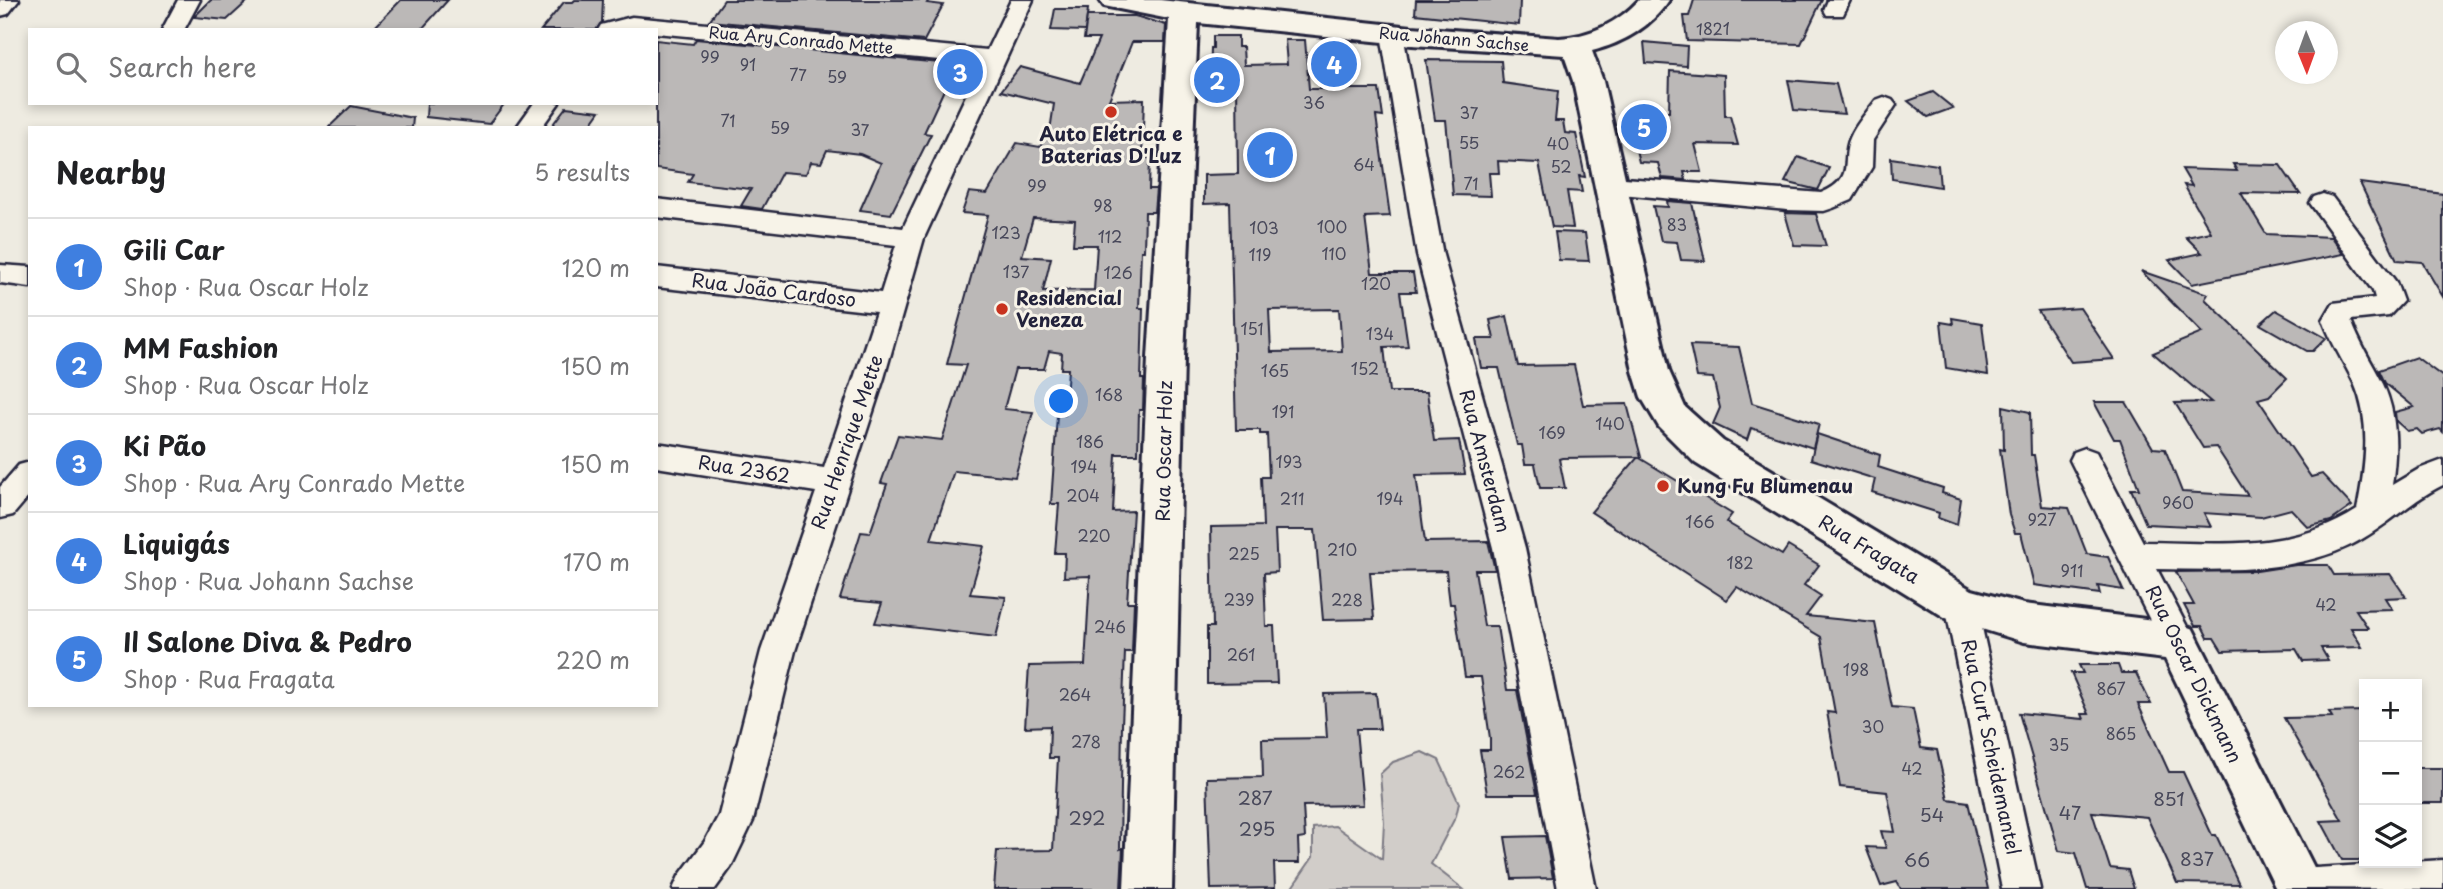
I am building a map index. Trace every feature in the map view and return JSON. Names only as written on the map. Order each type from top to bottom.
[{"type":"street","points":[[0,9],[8,0]]},
{"type":"street","points":[[174,28],[189,0]]},
{"type":"street","name":"Rua Henrique Mette","points":[[692,889],[718,854],[735,821],[778,651],[870,378],[911,238],[1022,0]]},
{"type":"street","name":"Rua Johann Sachse","points":[[1114,0],[1184,13],[1392,34],[1521,45],[1576,46],[1606,37],[1628,25],[1655,0]]},
{"type":"street","name":"Rua Oscar Holz","points":[[1148,889],[1166,358],[1184,13]]},
{"type":"street","name":"Rua Ary Conrado Mette","points":[[617,28],[632,24],[993,58]]},
{"type":"street","name":"Rua Amsterdam","points":[[1392,34],[1430,255],[1508,548],[1577,889]]},
{"type":"street","name":"Rua Fragata","points":[[1576,46],[1588,80],[1651,371],[1660,397],[1672,417],[1709,452],[1961,605],[2024,623],[2178,642]]},
{"type":"street","points":[[1611,185],[1824,202],[1843,194],[1860,167],[1861,140],[1884,104]]},
{"type":"street","points":[[530,126],[545,105]]},
{"type":"street","points":[[2323,203],[2386,289],[2389,301],[2379,309],[2343,310],[2337,320],[2342,338],[2369,385],[2379,413],[2382,432],[2379,472],[2371,516]]},
{"type":"street","points":[[658,208],[911,238]]},
{"type":"street","points":[[0,274],[28,277]]},
{"type":"street","name":"Rua João Cardoso","points":[[658,276],[891,304]]},
{"type":"street","name":"Rua 2362","points":[[658,455],[833,482]]},
{"type":"street","name":"Rua Oscar Dickmann","points":[[2085,460],[2300,888]]},
{"type":"street","points":[[2134,555],[2268,555],[2308,547],[2342,536],[2443,472]]},
{"type":"street","points":[[11,507],[28,477]]},
{"type":"street","name":"Rua Curt Scheidemantel","points":[[1961,605],[2021,889]]},
{"type":"street","points":[[2300,888],[2443,878]]},
{"type":"shaded area","points":[[1422,752],[1439,760],[1459,803],[1456,816],[1431,864],[1463,889],[1291,889],[1313,857],[1313,828],[1335,826],[1382,859],[1384,822],[1380,774],[1393,762]]},
{"type":"building","points":[[211,0],[249,0],[227,20],[194,17]]},
{"type":"building","points":[[401,0],[448,0],[423,28],[374,28]]},
{"type":"building","points":[[603,0],[602,22],[598,28],[543,28],[564,2]]},
{"type":"building","points":[[724,0],[929,0],[927,3],[943,5],[924,41],[709,21]]},
{"type":"building","points":[[1416,0],[1520,0],[1519,25],[1415,14]]},
{"type":"building","points":[[1694,0],[1822,0],[1801,44],[1687,41],[1684,16],[1689,16]]},
{"type":"building","points":[[1055,9],[1088,9],[1085,31],[1051,30]]},
{"type":"building","points":[[1087,16],[1135,16],[1166,25],[1165,42],[1132,42],[1109,100],[1144,99],[1142,158],[1150,158],[1149,189],[1156,189],[1154,212],[1145,212],[1144,251],[1141,251],[1139,308],[1143,308],[1141,379],[1144,379],[1143,410],[1139,410],[1138,454],[1116,454],[1113,512],[1133,511],[1127,602],[1134,602],[1132,652],[1125,652],[1122,725],[1121,889],[994,889],[997,851],[1053,850],[1058,758],[1049,758],[1050,726],[1025,727],[1029,666],[1085,665],[1090,576],[1064,577],[1065,553],[1055,553],[1059,504],[1051,504],[1057,415],[1065,415],[1068,369],[1061,369],[1062,353],[1049,351],[1044,369],[1015,369],[1004,409],[1033,412],[1015,477],[954,471],[931,540],[984,546],[970,594],[1006,597],[996,637],[875,623],[882,603],[840,599],[861,532],[870,533],[887,484],[881,483],[898,435],[942,440],[966,365],[947,364],[988,215],[962,213],[969,192],[987,194],[1017,143],[1040,147],[1051,124],[1054,104],[1001,91],[1020,67],[1080,83],[1099,39],[1084,39]],"holes":[[[1033,218],[1075,220],[1073,245],[1097,245],[1094,290],[1043,291],[1051,258],[1022,256]]]},
{"type":"building","points":[[1213,36],[1238,36],[1238,47],[1243,47],[1244,65],[1287,64],[1285,40],[1305,40],[1309,89],[1379,89],[1383,117],[1376,116],[1390,216],[1365,217],[1372,273],[1413,273],[1416,292],[1400,292],[1408,346],[1384,347],[1389,392],[1427,392],[1434,441],[1459,440],[1465,474],[1416,475],[1425,542],[1488,541],[1495,570],[1475,570],[1484,626],[1497,626],[1507,690],[1517,690],[1537,794],[1487,794],[1480,750],[1490,750],[1490,738],[1481,677],[1465,677],[1446,571],[1370,572],[1374,619],[1323,620],[1315,530],[1275,530],[1277,572],[1264,573],[1266,626],[1274,626],[1277,683],[1207,684],[1207,627],[1213,627],[1211,527],[1263,526],[1261,477],[1269,477],[1267,434],[1260,434],[1260,430],[1236,430],[1230,203],[1204,204],[1204,175],[1238,174],[1237,84],[1210,84]],"holes":[[[1339,309],[1342,351],[1271,352],[1269,310]]]},
{"type":"building","points":[[696,39],[971,66],[963,83],[948,81],[924,133],[931,134],[891,214],[860,210],[881,163],[860,154],[827,150],[821,163],[811,162],[806,174],[782,172],[762,209],[741,206],[751,189],[688,182],[693,174],[658,169],[658,40],[693,44]]},
{"type":"building","points":[[1644,42],[1687,46],[1686,66],[1646,63]]},
{"type":"building","points":[[1426,60],[1501,61],[1503,83],[1558,91],[1555,121],[1563,121],[1565,133],[1576,134],[1585,177],[1579,176],[1582,192],[1567,191],[1573,228],[1552,227],[1539,163],[1498,161],[1499,173],[1489,173],[1491,196],[1453,195],[1446,120],[1435,120]]},
{"type":"building","points":[[1670,71],[1724,75],[1725,116],[1730,116],[1738,145],[1695,144],[1702,172],[1684,172],[1686,180],[1662,178],[1658,163],[1639,162],[1626,110],[1669,112]]},
{"type":"building","points":[[1788,80],[1836,84],[1844,114],[1794,110]]},
{"type":"building","points":[[1933,92],[1953,108],[1928,117],[1908,101]]},
{"type":"building","points":[[427,105],[503,105],[489,124],[426,117]]},
{"type":"building","points":[[351,106],[413,118],[412,126],[330,126]]},
{"type":"building","points":[[566,107],[600,111],[589,126],[552,126]]},
{"type":"building","points":[[1798,157],[1829,168],[1818,190],[1785,182]]},
{"type":"building","points":[[1891,158],[1938,165],[1940,187],[1892,179]]},
{"type":"building","points":[[2233,164],[2280,165],[2300,194],[2241,193],[2266,234],[2331,237],[2343,254],[2192,284],[2169,260],[2202,253],[2186,237],[2211,232],[2184,185],[2192,186],[2182,169],[2237,171]]},
{"type":"building","points":[[2360,183],[2443,194],[2443,297],[2422,262],[2397,260]]},
{"type":"building","points":[[1667,201],[1692,203],[1705,261],[1681,260],[1677,242],[1661,241],[1653,206],[1668,207]]},
{"type":"building","points":[[1785,213],[1816,214],[1826,246],[1794,245]]},
{"type":"building","points":[[1555,232],[1585,233],[1589,261],[1559,260]]},
{"type":"building","points":[[2141,271],[2208,294],[2205,299],[2287,378],[2269,396],[2258,399],[2311,477],[2322,474],[2352,506],[2331,521],[2308,527],[2291,509],[2261,517],[2204,513],[2211,527],[2146,524],[2131,489],[2139,489],[2120,439],[2114,439],[2094,402],[2126,402],[2153,448],[2165,449],[2182,492],[2248,496],[2216,447],[2203,448],[2175,403],[2211,402],[2153,353],[2202,333]]},
{"type":"building","points":[[2080,308],[2114,359],[2071,362],[2038,311]]},
{"type":"building","points":[[2276,310],[2326,338],[2313,351],[2307,351],[2260,324]]},
{"type":"building","points":[[1507,316],[1518,366],[1574,365],[1583,405],[1627,404],[1641,457],[1562,458],[1559,459],[1565,488],[1540,488],[1535,464],[1525,464],[1522,445],[1517,445],[1499,368],[1481,368],[1476,339],[1494,339],[1490,320]]},
{"type":"building","points":[[1952,318],[1982,323],[1988,375],[1946,368],[1941,322],[1953,324]]},
{"type":"building","points":[[1690,345],[1739,347],[1752,403],[1819,424],[1813,448],[1751,428],[1747,440],[1713,424],[1720,408],[1713,378],[1697,377]]},
{"type":"building","points":[[2416,357],[2443,377],[2443,432],[2440,429],[2422,434],[2417,429],[2407,431],[2396,421],[2395,412],[2414,407],[2385,383],[2379,370]]},
{"type":"building","points":[[2003,406],[2030,412],[2031,455],[2034,455],[2042,506],[2069,508],[2087,554],[2108,557],[2123,590],[2098,586],[2100,594],[2034,585],[2021,533],[2015,533],[2009,515],[2000,449],[2004,450]]},
{"type":"building","points":[[1817,434],[1880,455],[1878,467],[1943,488],[1942,493],[1961,499],[1957,525],[1938,518],[1939,513],[1872,492],[1875,479],[1811,459]]},
{"type":"building","points":[[1638,457],[1732,514],[1726,522],[1782,555],[1788,546],[1819,565],[1804,585],[1821,596],[1806,616],[1875,623],[1892,707],[1913,709],[1921,748],[1937,750],[1948,799],[1968,802],[1988,889],[1901,889],[1897,882],[1881,886],[1866,847],[1886,848],[1881,831],[1895,832],[1887,792],[1840,787],[1827,712],[1835,713],[1821,637],[1737,587],[1727,600],[1591,512]]},
{"type":"building","points":[[2296,565],[2328,565],[2334,575],[2390,574],[2406,597],[2385,598],[2392,609],[2356,610],[2368,628],[2351,628],[2362,647],[2321,648],[2328,660],[2303,661],[2296,649],[2222,651],[2214,638],[2208,638],[2202,626],[2195,626],[2184,605],[2194,605],[2176,572],[2257,571]]},
{"type":"building","points":[[2079,665],[2118,665],[2121,673],[2136,673],[2151,704],[2138,704],[2169,772],[2183,772],[2212,835],[2216,835],[2239,884],[2177,883],[2147,817],[2092,812],[2110,868],[2128,870],[2134,889],[2087,889],[2076,853],[2059,851],[2019,713],[2084,719],[2082,714],[2089,714],[2071,673],[2083,673]]},
{"type":"building","points":[[1376,693],[1380,729],[1356,729],[1363,805],[1303,806],[1305,838],[1298,839],[1299,863],[1274,863],[1275,888],[1211,889],[1207,778],[1263,777],[1262,739],[1327,738],[1324,694]]},
{"type":"building","points":[[2359,711],[2359,860],[2342,860],[2321,821],[2342,820],[2284,718],[2332,717],[2329,712]]},
{"type":"building","points":[[2422,768],[2443,768],[2443,803],[2422,803]]},
{"type":"building","points":[[1545,836],[1553,878],[1512,879],[1505,837]]},
{"type":"place","name":"Liquigás","points":[[1334,64]]},
{"type":"place","name":"Ki Pão","points":[[960,72]]},
{"type":"place","name":"MM Fashion","points":[[1217,80]]},
{"type":"place","name":"Auto Elétrica e Baterias D'Luz","points":[[1111,112]]},
{"type":"place","name":"Il Salone Diva & Pedro","points":[[1644,127]]},
{"type":"place","name":"Gili Car","points":[[1270,155]]},
{"type":"place","name":"Residencial Veneza","points":[[1002,309]]},
{"type":"place","name":"Kung Fu Blumenau","points":[[1663,486]]}]
